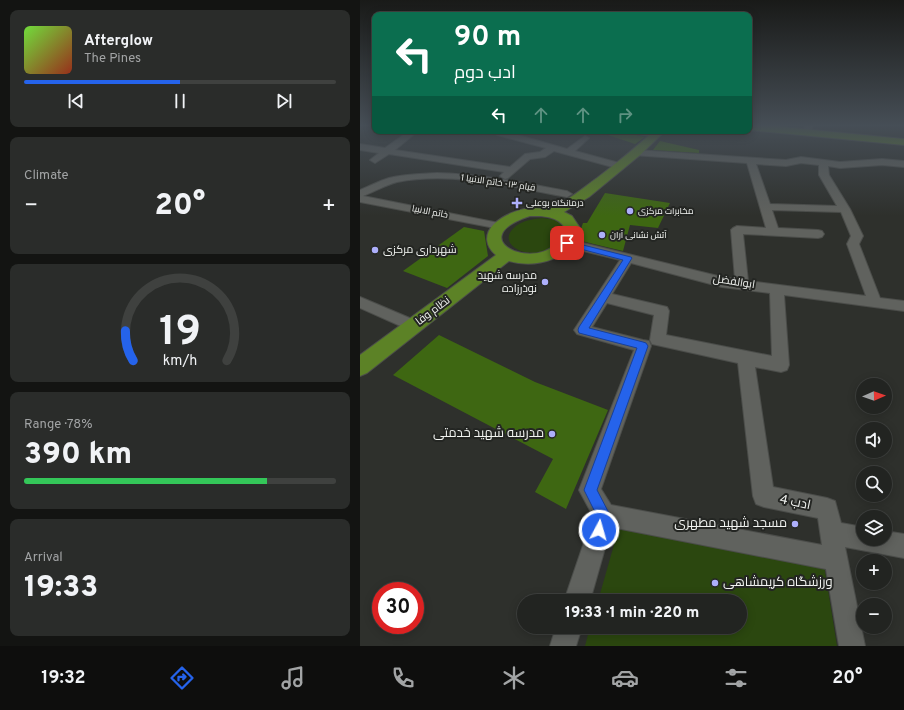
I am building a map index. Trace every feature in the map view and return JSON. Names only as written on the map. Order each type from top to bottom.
[{"type":"main road","points":[[553,213],[584,194],[634,155]]},
{"type":"main road","points":[[571,226],[584,194]]},
{"type":"main road","points":[[530,212],[553,213],[563,216],[571,226],[572,236],[567,243],[558,250],[546,256],[532,259],[507,256],[498,250],[494,242],[495,234],[500,226],[508,220],[530,212]]},
{"type":"main road","name":"نظام وفا","points":[[360,367],[507,256]]},
{"type":"street","points":[[375,160],[381,155]]},
{"type":"street","points":[[419,155],[512,170]]},
{"type":"street","points":[[498,182],[528,156],[540,155]]},
{"type":"street","points":[[584,155],[620,166]]},
{"type":"street","points":[[652,155],[751,162],[786,163],[801,160],[840,164],[882,162],[904,164]]},
{"type":"street","points":[[485,166],[494,159]]},
{"type":"street","points":[[751,162],[773,232]]},
{"type":"street","points":[[823,162],[824,175],[845,209],[857,236],[853,244],[875,302]]},
{"type":"street","name":"قیام ۱۳- خاتم الانبیا 1","points":[[360,194],[393,180],[431,175],[498,182],[567,194]]},
{"type":"street","name":"خاتم الانبیا","points":[[360,199],[500,226]]},
{"type":"street","points":[[765,207],[845,209]]},
{"type":"street","points":[[742,284],[737,230],[818,234]]},
{"type":"street","name":"ابوالفضل","points":[[567,243],[722,282],[904,306]]},
{"type":"street","points":[[628,258],[582,330],[650,343],[745,357],[781,365],[778,289]]},
{"type":"street","points":[[579,594],[604,515],[590,490],[662,311],[604,297]]},
{"type":"street","points":[[360,302],[414,326]]},
{"type":"street","name":"ادب 4","points":[[745,357],[764,496],[827,509],[852,646]]},
{"type":"street","points":[[604,515],[836,559]]},
{"type":"street","points":[[831,533],[904,546]]},
{"type":"street","points":[[563,646],[567,634]]},
{"type":"green space","points":[[542,218],[555,220],[562,224],[565,227],[567,235],[553,248],[543,253],[526,252],[514,248],[509,239],[509,234],[513,229],[524,222]]},
{"type":"green space","name":"ورزشگاه کریمشاهی","points":[[619,527],[824,565],[837,646],[585,646],[588,634],[747,634],[747,594],[600,594]]},
{"type":"building","name":"مخابرات مرکزی","points":[[605,193],[670,203],[658,228],[630,225],[623,251],[577,240],[583,223],[587,223]]},
{"type":"building","points":[[464,227],[484,231],[488,256],[447,288],[403,271]]},
{"type":"building","name":"مدرسه شهید خدمتی","points":[[439,335],[535,382],[608,410],[566,509],[535,492],[553,459],[393,375]]},
{"type":"place","name":"درمانگاه بوعلی","points":[[517,203]]},
{"type":"place","name":"مخابرات مرکزی","points":[[630,211]]},
{"type":"place","name":"آتش نشانی آران","points":[[602,235]]},
{"type":"place","name":"شهرداری مرکزی","points":[[375,250]]},
{"type":"place","name":"مدرسه شهید نوذرزاده","points":[[545,282]]},
{"type":"place","name":"مدرسه شهید خدمتی","points":[[552,434]]},
{"type":"place","name":"مسجد شهید مطهری","points":[[795,524]]},
{"type":"place","name":"ورزشگاه کریمشاهی","points":[[715,583]]},
{"type":"route","points":[[567,243],[628,258],[582,330],[643,346],[590,490],[604,515],[599,530]]}]
